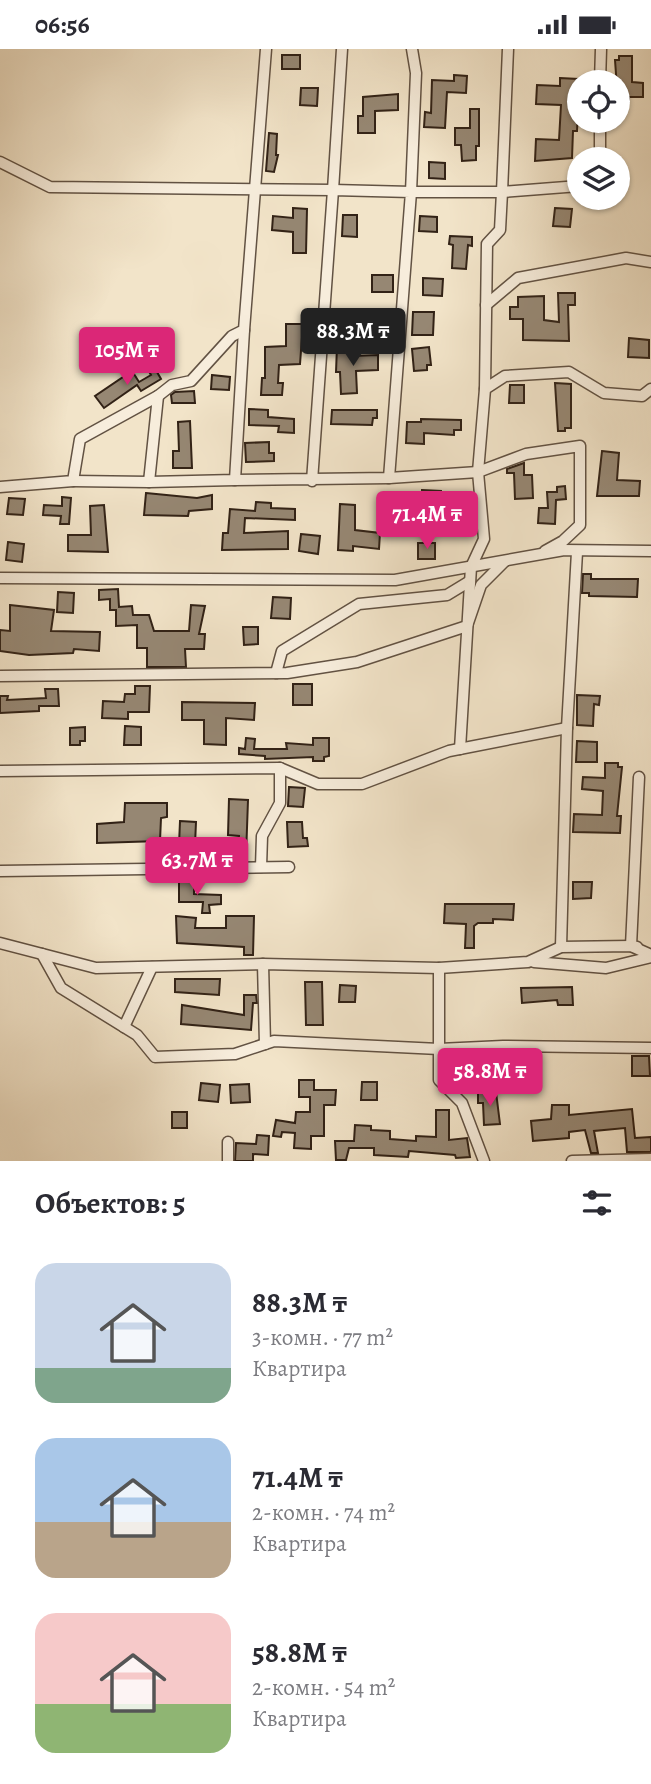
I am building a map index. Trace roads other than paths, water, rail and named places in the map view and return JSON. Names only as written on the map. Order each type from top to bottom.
[{"type":"street","points":[[235,480],[266,49]]},
{"type":"street","points":[[312,481],[342,49]]},
{"type":"street","points":[[389,478],[411,192],[416,73],[412,49]]},
{"type":"street","points":[[460,749],[471,567],[484,540],[478,472],[485,389],[487,244],[500,230],[508,49]]},
{"type":"street","points":[[600,70],[601,49]]},
{"type":"street","points":[[0,162],[50,187],[502,192],[567,187]]},
{"type":"street","points":[[486,305],[518,278],[626,258],[651,262]]},
{"type":"street","points":[[73,481],[80,439],[158,397],[172,385],[191,381],[232,336],[244,330]]},
{"type":"street","points":[[485,389],[505,376],[569,372],[604,393],[642,395],[651,389]]},
{"type":"street","points":[[149,482],[158,397]]},
{"type":"street","points":[[0,487],[73,481],[312,481],[478,472],[526,454],[580,446],[580,525],[563,541],[536,555]]},
{"type":"street","points":[[0,578],[395,580],[564,551],[651,551]]},
{"type":"street","points":[[561,947],[567,728],[577,552]]},
{"type":"street","points":[[467,626],[481,585],[506,561]]},
{"type":"street","points":[[276,673],[282,651],[359,604],[447,595],[470,581]]},
{"type":"street","points":[[0,676],[276,673],[357,662],[467,626]]},
{"type":"street","points":[[0,771],[280,768],[318,784],[362,784],[460,749],[567,728]]},
{"type":"street","points":[[261,867],[262,836],[280,803],[280,768]]},
{"type":"street","points":[[631,946],[639,777]]},
{"type":"street","points":[[0,871],[289,867]]},
{"type":"street","points":[[0,943],[96,968],[263,964],[439,968],[528,962],[606,968],[651,956]]},
{"type":"street","points":[[631,946],[651,956]]},
{"type":"street","points":[[528,962],[561,947],[631,946],[651,949]]},
{"type":"street","points":[[41,954],[61,988],[136,1035],[155,1057],[235,1054],[274,1041],[439,1049],[503,1045],[651,1048]]},
{"type":"street","points":[[263,964],[265,1044]]},
{"type":"street","points":[[124,1027],[152,967]]},
{"type":"street","points":[[439,968],[439,1080],[462,1103],[484,1161]]},
{"type":"street","points":[[228,1142],[228,1161]]},
{"type":"street","points":[[572,1161],[651,1159]]}]
